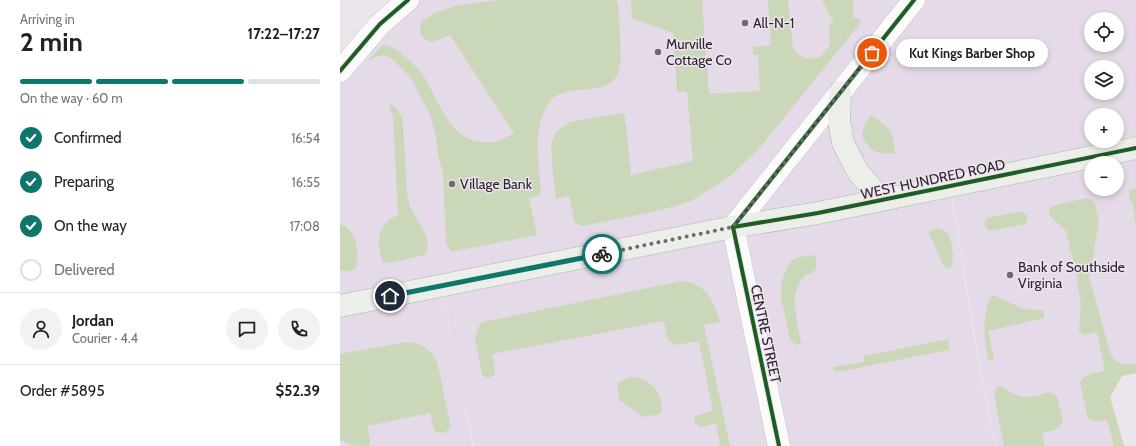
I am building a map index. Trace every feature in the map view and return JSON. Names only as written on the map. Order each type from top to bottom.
[{"type":"main road","points":[[840,92],[840,121],[843,143],[858,172],[882,200]]},
{"type":"main road","name":"WEST HUNDRED ROAD","points":[[341,308],[733,227],[818,213],[1136,148]]},
{"type":"street","points":[[340,71],[380,24],[408,0]]},
{"type":"street","points":[[733,227],[914,0]]},
{"type":"street","name":"CENTRE STREET","points":[[733,227],[779,446]]},
{"type":"shaded area","points":[[408,0],[913,0],[734,228],[949,179],[978,361],[995,446],[474,446],[464,401],[472,446],[340,446],[340,71]],"holes":[[[442,286],[443,286],[457,365]]]},
{"type":"shaded area","points":[[916,0],[1136,0],[1136,135],[1124,138],[1124,108],[1084,108],[1084,147],[737,225]]},
{"type":"shaded area","points":[[1136,138],[1136,373],[1122,376],[1110,397],[1124,446],[996,446],[979,361],[950,179],[1091,148],[1124,148],[1124,141]]},
{"type":"green space","points":[[501,0],[617,0],[619,9],[621,54],[620,66],[615,79],[607,85],[598,88],[565,92],[556,96],[549,103],[543,113],[538,136],[541,195],[529,198],[537,235],[451,252],[446,243],[443,173],[438,155],[436,137],[429,112],[410,77],[393,60],[386,55],[378,56],[367,61],[383,45],[396,49],[421,73],[446,118],[462,135],[472,140],[483,142],[492,142],[503,139],[514,133],[450,35],[430,41],[424,38],[420,33],[421,22],[435,13],[458,5]]},
{"type":"green space","points":[[631,0],[702,0],[709,94],[760,91],[758,55],[753,55],[753,47],[771,45],[768,0],[788,0],[793,48],[798,54],[808,59],[820,57],[830,45],[829,24],[834,23],[822,0],[853,0],[853,19],[858,18],[862,21],[758,150],[728,178],[691,201],[662,210],[582,226],[575,223],[569,196],[556,199],[553,175],[551,143],[557,131],[570,122],[623,113],[625,116],[631,175],[693,161],[687,92],[677,92],[673,33],[632,18]]},
{"type":"green space","points":[[389,104],[395,107],[403,122],[407,194],[410,207],[424,231],[428,245],[427,251],[424,255],[389,263],[383,262],[379,247],[379,240],[382,228],[391,218],[398,215],[393,116]]},
{"type":"green space","points":[[871,115],[889,130],[893,139],[895,153],[874,151],[868,146],[862,136],[865,123]]},
{"type":"green space","points":[[1136,188],[1136,227],[1133,204],[1129,198],[1129,192],[1131,189]]},
{"type":"green space","points":[[1087,198],[1091,199],[1095,203],[1099,223],[1089,277],[1111,355],[1122,364],[1136,364],[1136,373],[1122,376],[1110,397],[1124,446],[1114,446],[1107,420],[1095,422],[1088,418],[1080,384],[1081,380],[1090,374],[1105,370],[1097,332],[1084,335],[1079,331],[1081,304],[1076,272],[1066,231],[1049,215],[1049,210],[1052,206]]},
{"type":"green space","points":[[1020,211],[1027,215],[1027,221],[1025,224],[991,231],[985,226],[987,218]]},
{"type":"green space","points":[[340,224],[351,232],[356,243],[357,263],[355,269],[351,271],[340,270]]},
{"type":"green space","points":[[939,228],[947,233],[950,239],[953,257],[950,268],[944,266],[929,233],[932,230]]},
{"type":"green space","points":[[811,255],[816,259],[816,269],[805,276],[796,291],[795,308],[801,342],[800,344],[796,345],[790,339],[781,298],[781,287],[783,277],[790,262],[796,258]]},
{"type":"green space","points":[[682,281],[698,286],[708,295],[715,307],[720,322],[704,325],[730,446],[720,446],[716,423],[701,427],[695,424],[694,419],[697,415],[713,411],[699,341],[675,345],[668,340],[664,321],[492,354],[495,371],[493,376],[485,377],[482,375],[475,339],[479,326],[483,322]]},
{"type":"green space","points":[[993,295],[1021,308],[1044,311],[1044,318],[988,331],[994,359],[992,362],[988,359],[984,326],[986,308]]},
{"type":"green space","points":[[948,339],[948,350],[837,372],[833,369],[833,367],[864,362],[864,356]]},
{"type":"green space","points":[[406,342],[421,345],[431,353],[437,362],[450,423],[449,429],[444,433],[436,432],[430,413],[367,426],[370,442],[369,446],[354,445],[343,441],[340,439],[340,354]]},
{"type":"green space","points":[[636,377],[649,383],[658,392],[662,406],[662,411],[660,414],[643,417],[619,400],[617,383],[628,378]]},
{"type":"green space","points":[[1000,386],[1018,396],[1023,397],[1050,392],[1057,396],[1063,421],[1057,428],[1042,433],[1045,446],[1004,446],[994,395],[997,387]]},
{"type":"cycle path","points":[[340,71],[380,24],[408,0]]},
{"type":"cycle path","points":[[733,227],[914,0]]},
{"type":"cycle path","points":[[733,227],[818,213],[1136,148]]},
{"type":"cycle path","points":[[733,227],[779,446]]},
{"type":"way so far","points":[[602,254],[733,227],[872,53]]},
{"type":"place","name":"All-N-1","points":[[745,23]]},
{"type":"place","name":"Murville Cottage Co","points":[[658,52]]},
{"type":"place","name":"Kut Kings Barber Shop","points":[[872,53]]},
{"type":"place","name":"Village Bank","points":[[452,184]]},
{"type":"place","name":"Bank of Southside Virginia","points":[[1010,275]]},
{"type":"route","points":[[390,296],[602,254]]}]
